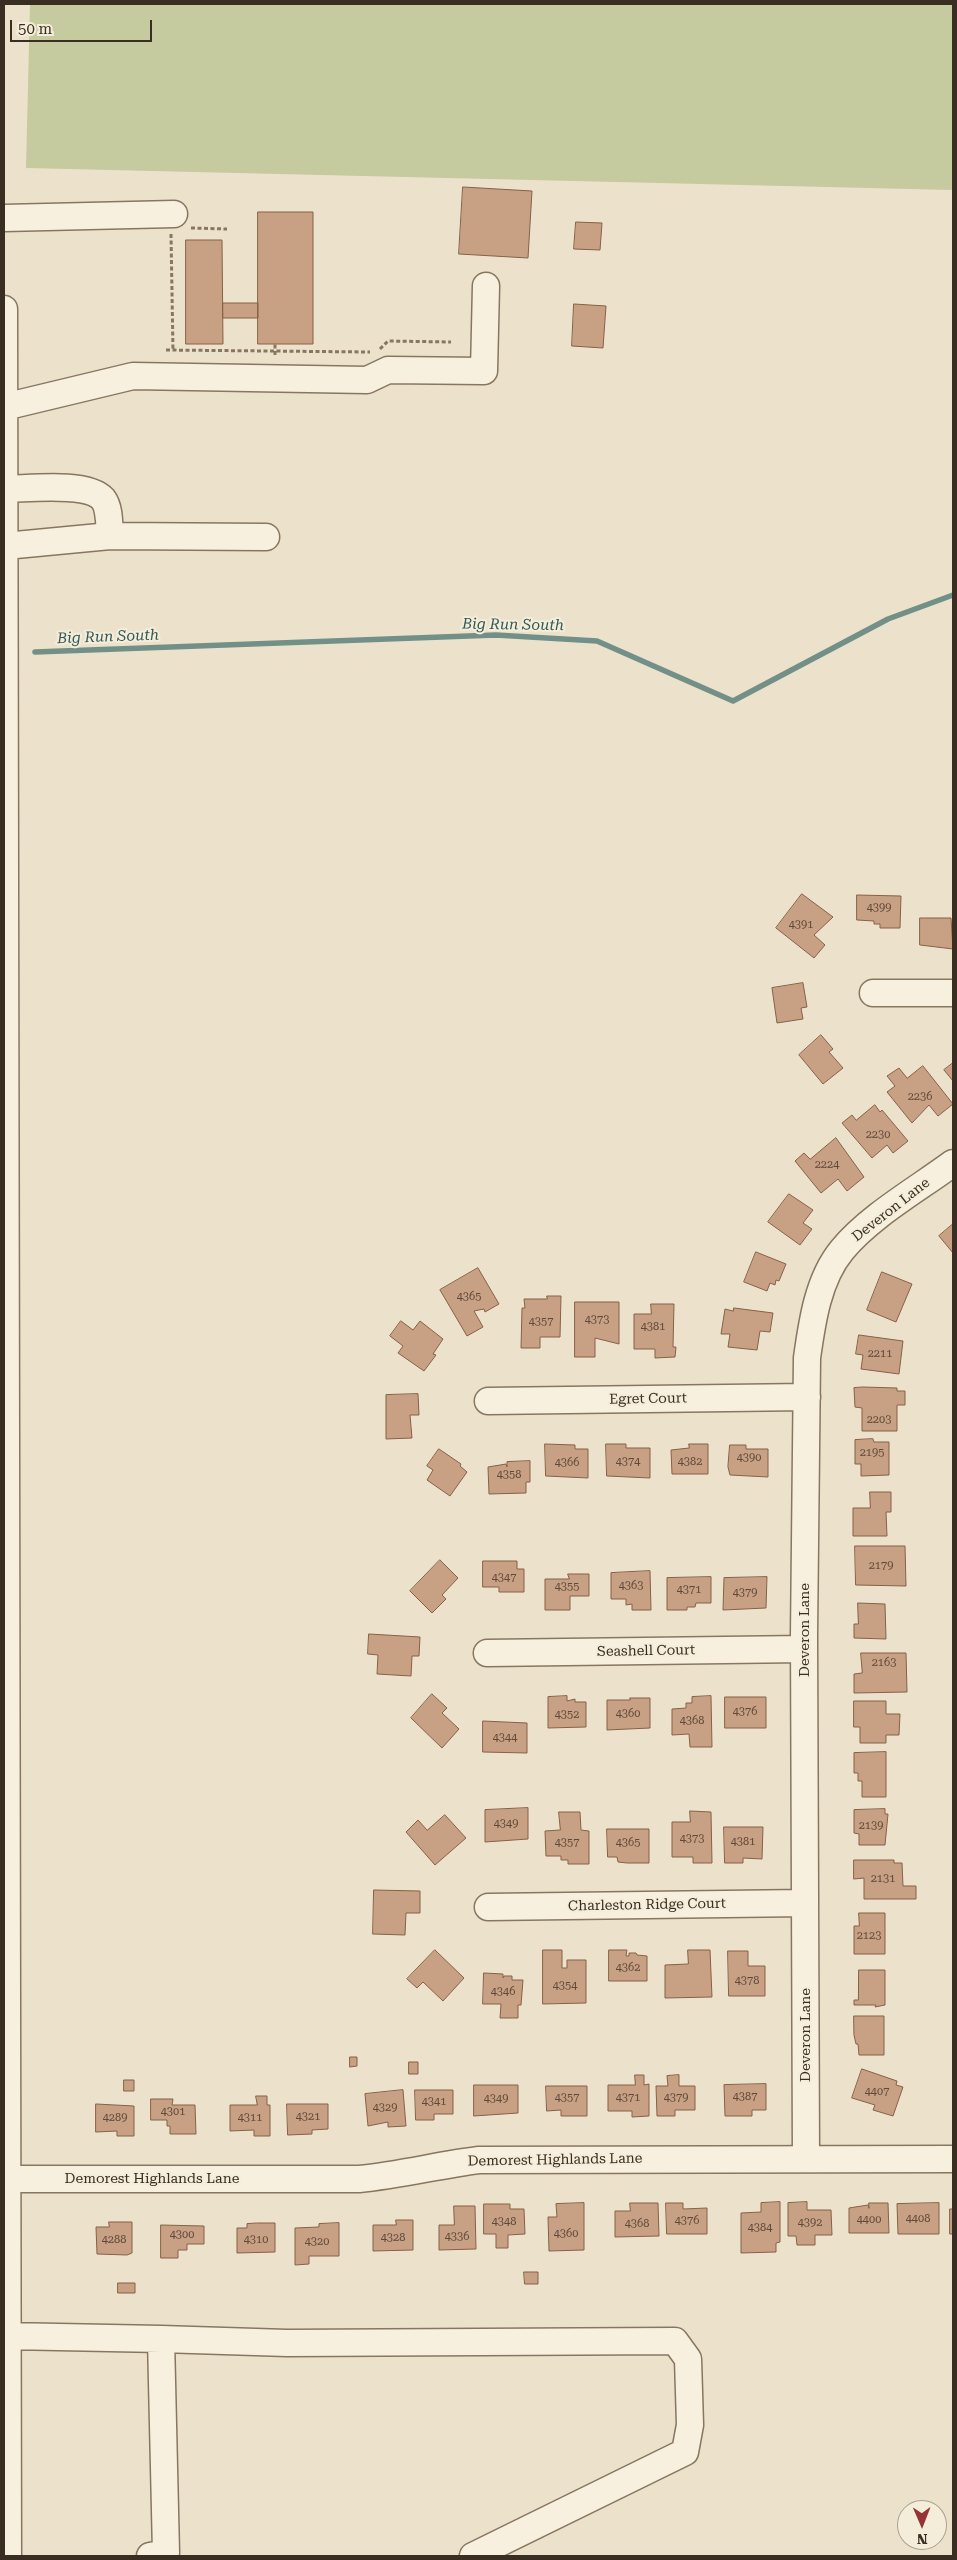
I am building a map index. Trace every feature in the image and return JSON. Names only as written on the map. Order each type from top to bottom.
[{"type":"street","points":[[4,218],[179,223]]},
{"type":"street","points":[[4,407],[133,376],[367,380],[388,370],[484,370],[486,286]]},
{"type":"street","points":[[4,309],[8,2556]]},
{"type":"street","points":[[5,489],[74,488],[94,493],[104,500],[108,513],[110,536]]},
{"type":"street","points":[[5,546],[110,536],[266,537]]},
{"type":"street","points":[[873,993],[953,993]]},
{"type":"street","name":"Deveron Lane","points":[[806,2158],[804,1649],[807,1358],[812,1321],[824,1283],[842,1251],[870,1224],[953,1163]]},
{"type":"street","name":"Egret Court","points":[[488,1401],[807,1397]]},
{"type":"street","name":"Seashell Court","points":[[488,1653],[804,1649]]},
{"type":"street","name":"Charleston Ridge Court","points":[[488,1907],[805,1903]]},
{"type":"street","name":"Demorest Highlands Lane","points":[[7,2190],[359,2179],[397,2175],[451,2163],[479,2160],[953,2159]]},
{"type":"street","points":[[7,2336],[287,2343],[675,2342],[688,2359],[690,2425],[684,2452],[472,2556]]},
{"type":"street","points":[[160,2555],[161,2339]]},
{"type":"path","points":[[173,352],[179,223],[227,229]]},
{"type":"path","points":[[166,350],[173,352],[275,353],[376,352],[388,341],[451,342]]},
{"type":"path","points":[[275,344],[275,353]]},
{"type":"green space","points":[[30,4],[953,4],[953,190],[26,168]]},
{"type":"building","points":[[463,187],[532,191],[528,258],[459,254]]},
{"type":"building","points":[[258,212],[313,212],[313,344],[258,344]]},
{"type":"building","points":[[576,222],[602,223],[600,250],[574,249]]},
{"type":"building","points":[[186,240],[222,240],[223,344],[186,344]]},
{"type":"building","points":[[223,303],[258,303],[258,318],[223,318]]},
{"type":"building","points":[[574,304],[606,306],[603,348],[572,346]]},
{"type":"building","points":[[802,894],[833,917],[814,935],[825,945],[814,958],[776,928]]},
{"type":"building","points":[[857,895],[901,896],[900,928],[880,928],[880,924],[874,924],[874,921],[857,920]]},
{"type":"building","points":[[920,918],[951,918],[953,949],[920,945]]},
{"type":"building","points":[[803,983],[807,1007],[801,1008],[803,1019],[777,1023],[772,988]]},
{"type":"building","points":[[821,1035],[833,1049],[829,1052],[843,1068],[823,1084],[799,1055]]},
{"type":"building","points":[[953,1063],[953,1081],[944,1070]]},
{"type":"building","points":[[923,1066],[953,1104],[938,1116],[929,1105],[912,1123],[887,1092],[895,1086],[887,1076],[899,1068],[907,1078]]},
{"type":"building","points":[[875,1105],[880,1112],[882,1110],[908,1141],[893,1153],[887,1145],[872,1158],[842,1123],[852,1115],[856,1120]]},
{"type":"building","points":[[836,1138],[864,1177],[847,1191],[838,1179],[821,1193],[795,1161],[804,1153],[810,1159]]},
{"type":"building","points":[[789,1194],[813,1210],[803,1223],[812,1229],[800,1245],[768,1222]]},
{"type":"building","points":[[953,1224],[953,1253],[939,1236]]},
{"type":"building","points":[[756,1252],[786,1264],[779,1281],[776,1280],[775,1285],[770,1283],[767,1291],[744,1282]]},
{"type":"building","points":[[478,1268],[499,1304],[485,1312],[484,1309],[474,1311],[483,1327],[467,1336],[440,1290]]},
{"type":"building","points":[[882,1272],[912,1284],[896,1322],[867,1310]]},
{"type":"building","points":[[547,1296],[561,1296],[560,1337],[540,1337],[540,1348],[521,1348],[522,1308],[525,1308],[524,1299],[547,1299]]},
{"type":"building","points":[[575,1302],[619,1302],[619,1344],[595,1338],[595,1357],[575,1357]]},
{"type":"building","points":[[651,1304],[674,1304],[673,1347],[676,1347],[675,1357],[655,1358],[655,1349],[634,1349],[634,1314],[651,1314]]},
{"type":"building","points":[[734,1308],[773,1313],[770,1332],[760,1331],[757,1350],[728,1347],[730,1334],[721,1334],[725,1309],[733,1311]]},
{"type":"building","points":[[401,1321],[413,1330],[420,1321],[443,1339],[433,1354],[436,1355],[424,1371],[398,1353],[403,1346],[390,1336]]},
{"type":"building","points":[[859,1335],[903,1341],[899,1374],[861,1369],[863,1355],[856,1354]]},
{"type":"building","points":[[854,1388],[897,1388],[897,1391],[905,1391],[905,1405],[897,1405],[897,1431],[862,1431],[862,1408],[855,1407]]},
{"type":"building","points":[[418,1394],[419,1415],[410,1415],[412,1438],[386,1439],[386,1395]]},
{"type":"building","points":[[873,1439],[874,1442],[889,1442],[889,1475],[861,1476],[861,1464],[855,1464],[855,1440]]},
{"type":"building","points":[[545,1444],[575,1445],[575,1449],[588,1449],[588,1478],[546,1476]]},
{"type":"building","points":[[606,1444],[626,1444],[626,1448],[650,1448],[650,1478],[607,1476]]},
{"type":"building","points":[[689,1444],[708,1444],[708,1474],[672,1474],[671,1450],[689,1448]]},
{"type":"building","points":[[730,1445],[746,1445],[746,1449],[768,1449],[768,1477],[730,1475],[728,1467]]},
{"type":"building","points":[[439,1449],[461,1464],[460,1466],[467,1472],[450,1496],[427,1480],[433,1470],[427,1466]]},
{"type":"building","points":[[530,1461],[530,1482],[526,1482],[526,1493],[489,1494],[488,1467],[506,1464],[507,1467],[507,1462]]},
{"type":"building","points":[[870,1492],[891,1492],[891,1512],[886,1512],[887,1536],[853,1536],[853,1508],[870,1508]]},
{"type":"building","points":[[855,1546],[905,1546],[906,1586],[856,1585]]},
{"type":"building","points":[[440,1560],[458,1578],[442,1595],[446,1599],[432,1613],[410,1591]]},
{"type":"building","points":[[483,1561],[517,1561],[517,1569],[524,1569],[524,1592],[499,1592],[499,1587],[483,1587]]},
{"type":"building","points":[[650,1571],[651,1610],[632,1610],[632,1604],[626,1605],[626,1599],[611,1599],[611,1573]]},
{"type":"building","points":[[568,1574],[589,1574],[589,1596],[570,1596],[570,1610],[545,1610],[545,1579],[569,1579]]},
{"type":"building","points":[[711,1577],[711,1603],[696,1603],[695,1607],[687,1607],[687,1610],[667,1610],[667,1578]]},
{"type":"building","points":[[767,1577],[766,1608],[723,1610],[724,1578]]},
{"type":"building","points":[[858,1603],[885,1604],[886,1639],[854,1638],[854,1624],[858,1624]]},
{"type":"building","points":[[369,1634],[420,1637],[419,1656],[412,1656],[411,1676],[377,1674],[378,1655],[368,1654]]},
{"type":"building","points":[[861,1653],[906,1653],[907,1692],[854,1693],[854,1674],[862,1673]]},
{"type":"building","points":[[432,1694],[447,1708],[442,1713],[459,1729],[442,1748],[411,1718]]},
{"type":"building","points":[[567,1696],[567,1701],[575,1699],[575,1702],[586,1702],[586,1727],[548,1728],[548,1697]]},
{"type":"building","points":[[711,1696],[712,1747],[690,1747],[689,1734],[672,1735],[672,1709],[686,1708],[686,1703],[692,1703],[692,1697]]},
{"type":"building","points":[[725,1697],[766,1697],[766,1728],[725,1728]]},
{"type":"building","points":[[630,1698],[650,1698],[650,1728],[607,1730],[607,1700],[630,1700]]},
{"type":"building","points":[[854,1701],[886,1701],[886,1714],[900,1714],[899,1735],[886,1735],[886,1743],[860,1743],[860,1727],[854,1727]]},
{"type":"building","points":[[483,1721],[527,1723],[527,1753],[483,1752]]},
{"type":"building","points":[[886,1752],[886,1797],[862,1797],[862,1781],[858,1781],[858,1773],[854,1773],[854,1753]]},
{"type":"building","points":[[528,1808],[528,1839],[485,1842],[485,1810]]},
{"type":"building","points":[[885,1809],[885,1814],[888,1814],[885,1845],[859,1845],[859,1834],[854,1833],[854,1810]]},
{"type":"building","points":[[690,1811],[711,1812],[712,1863],[693,1863],[693,1857],[672,1857],[672,1822],[690,1822]]},
{"type":"building","points":[[559,1812],[580,1812],[581,1830],[589,1831],[589,1864],[568,1864],[568,1860],[561,1860],[561,1856],[546,1856],[545,1831],[560,1830]]},
{"type":"building","points":[[445,1815],[466,1838],[435,1865],[406,1832],[418,1820],[427,1830]]},
{"type":"building","points":[[724,1827],[763,1827],[762,1859],[743,1858],[743,1863],[725,1863]]},
{"type":"building","points":[[607,1829],[649,1829],[649,1863],[618,1862],[617,1857],[608,1857]]},
{"type":"building","points":[[854,1860],[894,1860],[894,1863],[902,1863],[903,1886],[916,1886],[916,1899],[864,1899],[864,1878],[854,1879]]},
{"type":"building","points":[[374,1890],[420,1891],[420,1913],[406,1913],[405,1935],[373,1934]]},
{"type":"building","points":[[859,1913],[885,1913],[885,1954],[854,1954],[854,1926],[859,1926]]},
{"type":"building","points":[[435,1950],[464,1978],[443,2001],[423,1982],[417,1988],[407,1979]]},
{"type":"building","points":[[543,1950],[562,1950],[562,1968],[567,1968],[567,1960],[586,1960],[586,2003],[543,2004]]},
{"type":"building","points":[[609,1950],[627,1950],[626,1956],[629,1956],[629,1953],[636,1953],[637,1955],[647,1956],[647,1981],[609,1981]]},
{"type":"building","points":[[688,1950],[710,1950],[712,1997],[665,1998],[665,1965],[688,1964]]},
{"type":"building","points":[[728,1951],[748,1951],[748,1966],[765,1966],[765,1996],[729,1996]]},
{"type":"building","points":[[859,1970],[885,1970],[885,2005],[875,2007],[876,2005],[854,2005],[854,2000],[858,2000]]},
{"type":"building","points":[[484,1973],[503,1974],[503,1978],[504,1976],[512,1976],[512,1980],[523,1980],[521,2005],[518,2005],[518,2018],[500,2018],[501,2004],[483,2004]]},
{"type":"building","points":[[854,2016],[884,2016],[884,2055],[859,2055],[858,2044],[856,2044],[854,2035]]},
{"type":"building","points":[[350,2057],[357,2057],[357,2066],[350,2067]]},
{"type":"building","points":[[409,2062],[418,2062],[418,2074],[409,2074]]},
{"type":"building","points":[[862,2069],[897,2081],[896,2085],[903,2087],[893,2116],[873,2110],[875,2105],[852,2098]]},
{"type":"building","points":[[635,2075],[644,2075],[644,2085],[649,2084],[649,2116],[632,2117],[632,2111],[608,2111],[608,2085],[635,2085]]},
{"type":"building","points":[[679,2075],[679,2086],[695,2086],[695,2110],[675,2110],[675,2116],[657,2116],[656,2086],[668,2086],[667,2076]]},
{"type":"building","points":[[124,2080],[134,2080],[134,2091],[124,2091]]},
{"type":"building","points":[[766,2084],[766,2110],[752,2110],[752,2116],[725,2116],[724,2085]]},
{"type":"building","points":[[474,2085],[518,2085],[518,2113],[474,2116]]},
{"type":"building","points":[[546,2086],[587,2086],[587,2116],[561,2116],[561,2110],[547,2111]]},
{"type":"building","points":[[403,2090],[406,2126],[388,2127],[388,2122],[368,2126],[365,2094]]},
{"type":"building","points":[[415,2090],[453,2090],[453,2114],[434,2114],[434,2120],[416,2120]]},
{"type":"building","points":[[256,2096],[267,2096],[267,2105],[270,2105],[270,2136],[254,2136],[254,2130],[230,2131],[230,2105],[257,2105]]},
{"type":"building","points":[[151,2099],[173,2099],[172,2105],[195,2105],[196,2134],[170,2134],[170,2126],[167,2126],[167,2120],[151,2120]]},
{"type":"building","points":[[96,2104],[134,2106],[134,2136],[117,2136],[117,2131],[96,2132]]},
{"type":"building","points":[[287,2104],[328,2104],[328,2129],[312,2130],[312,2134],[288,2135]]},
{"type":"building","points":[[780,2202],[780,2242],[776,2243],[776,2252],[741,2253],[741,2213],[761,2212],[761,2203]]},
{"type":"building","points":[[807,2202],[807,2210],[831,2210],[832,2235],[815,2235],[815,2245],[797,2245],[796,2236],[788,2236],[788,2203]]},
{"type":"building","points":[[584,2203],[584,2250],[549,2251],[548,2217],[557,2217],[556,2204]]},
{"type":"building","points":[[630,2203],[658,2203],[659,2236],[615,2237],[615,2211],[630,2211]]},
{"type":"building","points":[[666,2203],[683,2203],[683,2209],[707,2208],[707,2234],[667,2234]]},
{"type":"building","points":[[869,2203],[888,2203],[889,2233],[849,2233],[849,2208],[868,2205],[869,2208]]},
{"type":"building","points":[[939,2203],[939,2234],[898,2234],[897,2204]]},
{"type":"building","points":[[484,2204],[510,2204],[510,2209],[524,2209],[525,2234],[508,2235],[508,2248],[496,2248],[496,2234],[484,2234]]},
{"type":"building","points":[[454,2206],[475,2206],[476,2249],[439,2250],[439,2225],[454,2225]]},
{"type":"building","points":[[950,2209],[953,2209],[953,2234],[950,2234]]},
{"type":"building","points":[[396,2220],[413,2220],[413,2250],[373,2251],[373,2225],[396,2225]]},
{"type":"building","points":[[109,2222],[132,2222],[132,2253],[127,2255],[97,2254],[96,2227],[109,2227]]},
{"type":"building","points":[[275,2223],[275,2252],[237,2253],[237,2228],[247,2228],[247,2224]]},
{"type":"building","points":[[339,2223],[339,2256],[309,2256],[309,2264],[295,2265],[295,2228],[319,2227],[319,2224]]},
{"type":"building","points":[[161,2225],[204,2226],[204,2244],[187,2244],[187,2250],[178,2250],[178,2258],[161,2258]]},
{"type":"building","points":[[524,2272],[538,2272],[538,2284],[525,2284]]},
{"type":"building","points":[[118,2283],[135,2283],[135,2293],[118,2293]]},
{"type":"waterway","name":"Big Run South","points":[[35,652],[496,635],[597,641],[733,701],[888,619],[953,595]]}]
